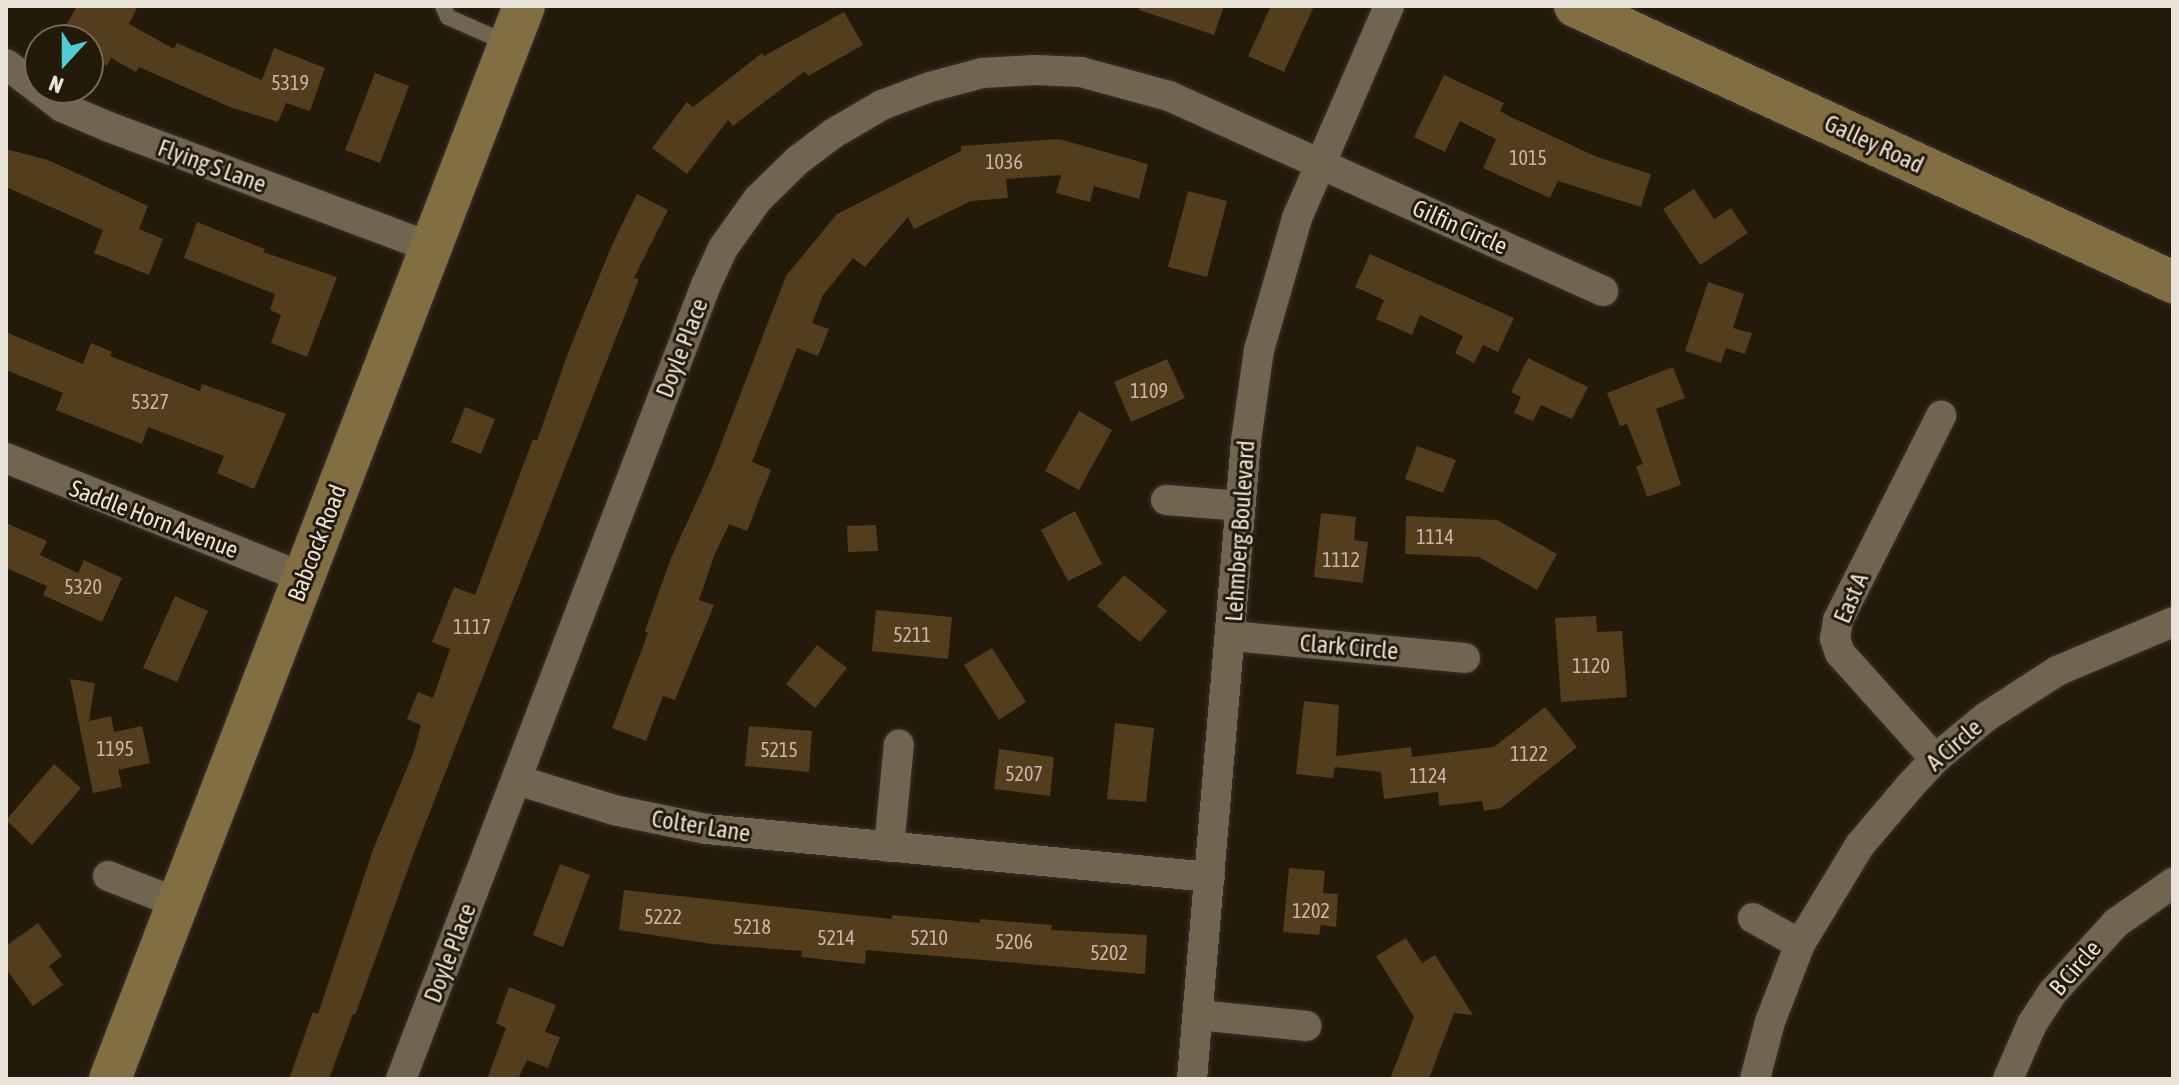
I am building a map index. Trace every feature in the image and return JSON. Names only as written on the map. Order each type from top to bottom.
[{"type":"street","name":"Lehmberg Boulevard","points":[[1192,1079],[1250,399],[1269,307],[1318,163],[1389,6]]},
{"type":"street","name":"Galley Road","points":[[1575,6],[2173,282]]},
{"type":"street","name":"Babcock Road","points":[[110,1079],[516,25]]},
{"type":"street","name":"Flying S Lane","points":[[6,64],[62,107],[430,247]]},
{"type":"street","name":"Doyle Place","points":[[401,1079],[706,285],[723,248],[758,199],[798,160],[882,105],[982,73],[1035,70],[1081,72],[1169,96],[1318,163]]},
{"type":"street","name":"Gilfin Circle","points":[[1318,163],[1603,291]]},
{"type":"street","name":"East A","points":[[1935,759],[1840,653],[1835,639],[1838,620],[1941,416]]},
{"type":"street","name":"Saddle Horn Avenue","points":[[6,458],[304,578]]},
{"type":"street","points":[[1166,500],[1240,506]]},
{"type":"street","name":"A Circle","points":[[1755,1079],[1770,1022],[1800,944],[1860,845],[1935,759],[1986,717],[2057,671],[2173,622]]},
{"type":"street","name":"Clark Circle","points":[[1232,636],[1465,658]]},
{"type":"street","points":[[889,847],[899,744]]},
{"type":"street","name":"Colter Lane","points":[[517,780],[666,822],[889,847],[1210,877]]},
{"type":"street","points":[[108,876],[178,903]]},
{"type":"street","name":"B Circle","points":[[2008,1079],[2032,1024],[2061,982],[2116,923],[2173,883]]},
{"type":"street","points":[[1753,918],[1800,944]]},
{"type":"street","points":[[1198,1015],[1306,1026]]},
{"type":"lane","points":[[443,6],[448,17],[516,25]]},
{"type":"building","points":[[77,6],[138,6],[129,24],[174,49],[177,43],[262,80],[274,48],[325,68],[310,111],[286,103],[278,122],[230,107],[139,67],[136,72],[111,58],[107,66],[104,64],[104,24],[67,24]]},
{"type":"building","points":[[1140,6],[1224,6],[1214,35],[1139,10]]},
{"type":"building","points":[[1271,6],[1314,6],[1284,72],[1248,56]]},
{"type":"building","points":[[844,12],[863,45],[808,76],[805,71],[733,126],[728,120],[687,174],[652,148],[687,102],[693,107],[762,53],[764,56]]},
{"type":"building","points":[[375,73],[409,86],[380,163],[345,150]]},
{"type":"building","points":[[1444,75],[1504,103],[1500,111],[1513,118],[1597,157],[1651,174],[1641,207],[1558,181],[1550,198],[1483,168],[1496,139],[1460,121],[1445,152],[1414,137]]},
{"type":"building","points":[[1059,139],[1148,164],[1139,199],[1094,186],[1090,202],[1056,193],[1061,175],[1006,179],[1008,198],[971,201],[914,229],[908,217],[865,267],[853,258],[823,295],[812,323],[829,329],[818,356],[797,348],[752,462],[771,470],[747,531],[729,524],[714,556],[699,600],[714,605],[675,700],[663,696],[646,741],[612,728],[648,633],[645,631],[671,558],[711,470],[786,276],[837,214],[961,151],[961,146]]},
{"type":"building","points":[[6,149],[48,160],[148,206],[139,229],[163,239],[149,275],[94,253],[103,230],[6,187]]},
{"type":"building","points":[[1694,189],[1714,219],[1731,208],[1748,233],[1700,265],[1663,209]]},
{"type":"building","points":[[1188,191],[1227,201],[1207,277],[1168,267]]},
{"type":"building","points":[[637,194],[668,210],[634,278],[639,279],[415,850],[355,1015],[329,1079],[289,1079],[313,1012],[318,1014],[373,850],[414,751],[421,725],[407,719],[418,692],[433,698],[450,649],[432,642],[454,587],[475,595],[533,439],[537,441],[569,350],[612,245]]},
{"type":"building","points":[[197,222],[265,249],[263,252],[337,277],[307,357],[271,343],[281,315],[270,310],[275,294],[184,258]]},
{"type":"building","points":[[1370,254],[1514,318],[1498,352],[1483,345],[1474,363],[1455,353],[1463,336],[1420,315],[1412,335],[1376,319],[1384,300],[1355,287]]},
{"type":"building","points":[[1708,282],[1744,294],[1733,328],[1752,333],[1745,354],[1726,348],[1721,363],[1685,351]]},
{"type":"building","points":[[6,332],[83,364],[91,343],[112,352],[110,356],[200,391],[202,384],[286,414],[254,489],[217,473],[224,456],[148,427],[142,444],[56,410],[63,393],[6,370]]},
{"type":"building","points":[[1528,358],[1588,387],[1572,419],[1541,405],[1533,421],[1514,413],[1521,397],[1511,392]]},
{"type":"building","points":[[1167,359],[1185,398],[1131,422],[1114,382]]},
{"type":"building","points":[[1673,367],[1685,398],[1656,409],[1681,485],[1647,497],[1636,466],[1643,464],[1627,424],[1620,426],[1607,393]]},
{"type":"building","points":[[465,407],[495,419],[481,454],[451,442]]},
{"type":"building","points":[[1079,411],[1112,430],[1079,490],[1045,471]]},
{"type":"building","points":[[1417,446],[1456,460],[1443,493],[1405,479]]},
{"type":"building","points":[[1075,511],[1102,564],[1068,581],[1041,530]]},
{"type":"building","points":[[1321,513],[1356,517],[1354,540],[1368,542],[1363,583],[1314,577]]},
{"type":"building","points":[[1406,516],[1497,520],[1557,554],[1537,590],[1479,557],[1405,554]]},
{"type":"building","points":[[6,523],[47,541],[40,555],[78,573],[84,560],[122,578],[102,622],[43,595],[47,586],[6,568]]},
{"type":"building","points":[[876,525],[878,551],[848,552],[847,526]]},
{"type":"building","points":[[1124,575],[1167,611],[1140,642],[1097,606]]},
{"type":"building","points":[[175,596],[208,611],[177,682],[143,668]]},
{"type":"building","points":[[876,610],[952,617],[948,659],[872,651]]},
{"type":"building","points":[[1596,616],[1597,632],[1622,631],[1627,697],[1561,702],[1555,618]]},
{"type":"building","points":[[817,645],[847,668],[815,708],[786,684]]},
{"type":"building","points":[[992,648],[1026,702],[999,720],[964,665]]},
{"type":"building","points":[[70,679],[95,683],[89,721],[111,716],[114,732],[142,726],[150,763],[118,770],[122,787],[93,793]]},
{"type":"building","points":[[1304,701],[1339,705],[1336,756],[1411,747],[1412,757],[1494,747],[1545,707],[1577,747],[1501,808],[1484,811],[1482,801],[1439,806],[1438,792],[1384,799],[1381,772],[1335,767],[1333,778],[1296,774]]},
{"type":"building","points":[[1115,723],[1154,728],[1146,802],[1107,799]]},
{"type":"building","points":[[749,726],[812,731],[809,772],[745,766]]},
{"type":"building","points":[[999,749],[1054,757],[1050,796],[994,789]]},
{"type":"building","points":[[54,764],[81,788],[32,845],[6,820]]},
{"type":"building","points":[[560,864],[590,875],[563,947],[533,935]]},
{"type":"building","points":[[1289,868],[1325,871],[1323,893],[1338,894],[1336,927],[1321,925],[1319,935],[1283,932]]},
{"type":"building","points":[[624,890],[892,919],[892,915],[980,923],[980,919],[1052,925],[1051,930],[1147,935],[1145,974],[866,950],[865,964],[801,957],[802,951],[712,944],[619,930]]},
{"type":"building","points":[[38,923],[62,956],[49,966],[63,985],[33,1006],[6,969],[6,946]]},
{"type":"building","points":[[1406,938],[1422,963],[1435,955],[1473,1015],[1454,1013],[1429,1079],[1390,1079],[1414,1017],[1376,956]]},
{"type":"building","points":[[509,987],[556,1005],[545,1032],[560,1037],[548,1068],[527,1060],[518,1079],[487,1079],[506,1028],[496,1023]]}]
